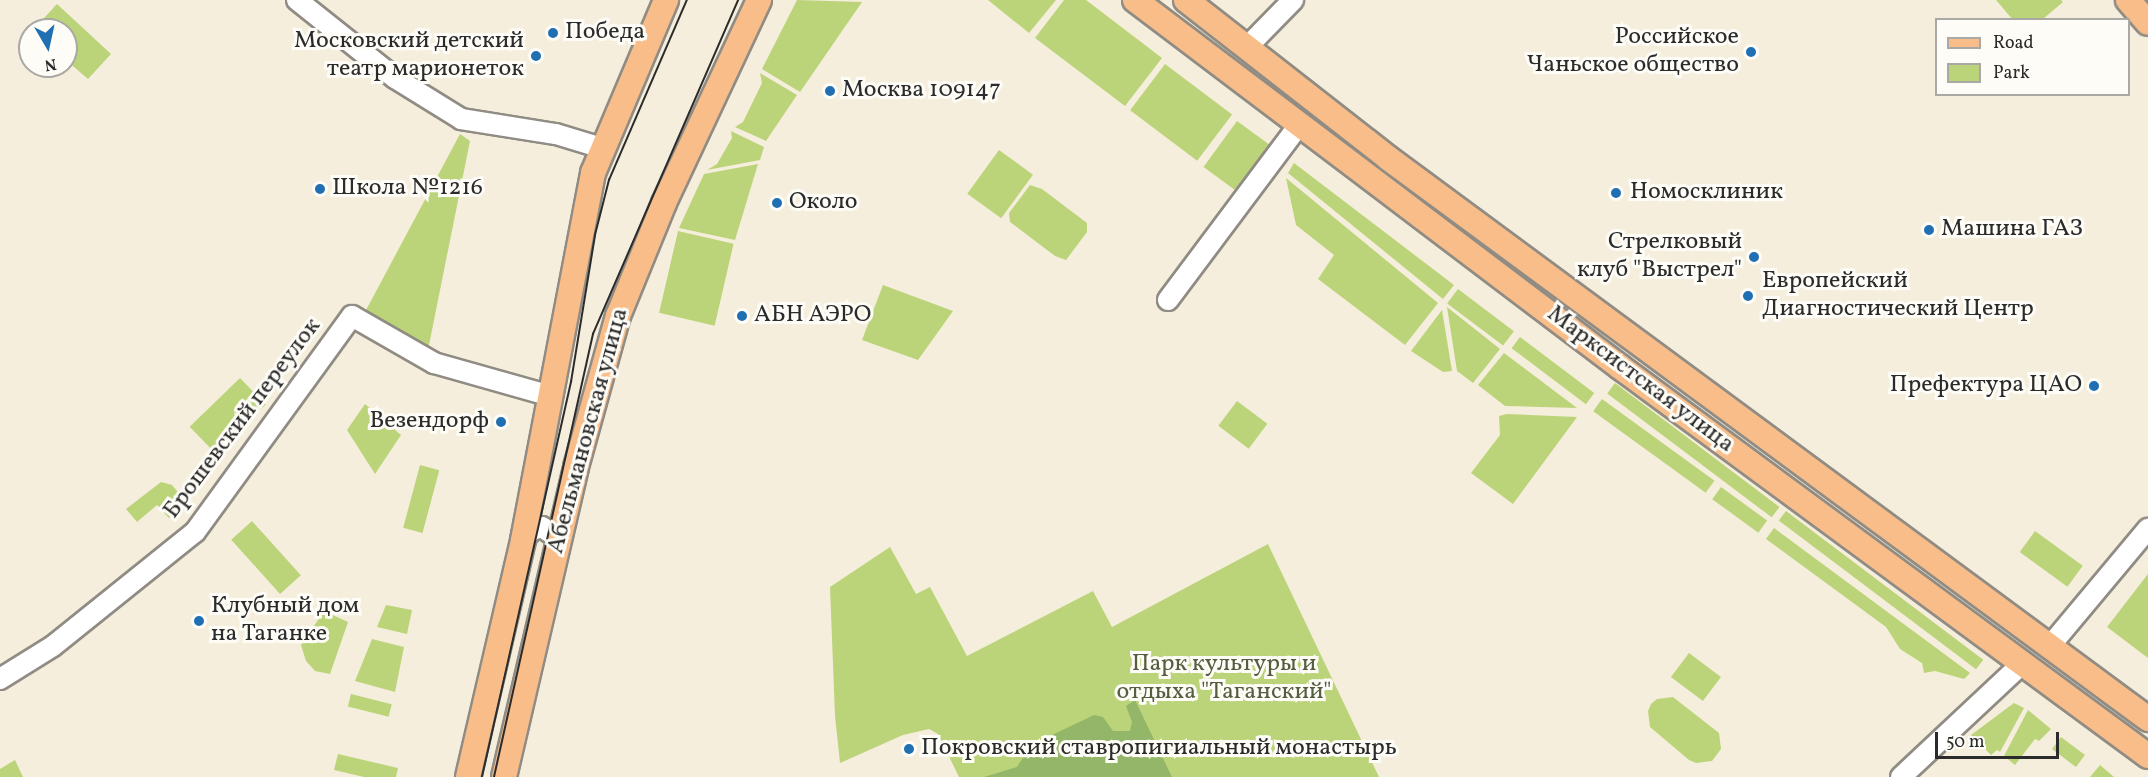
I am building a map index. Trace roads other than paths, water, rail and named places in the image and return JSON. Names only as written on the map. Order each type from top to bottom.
[{"type":"main road","name":"Абельмановская улица","points":[[468,777],[523,540],[592,173],[666,0]]},
{"type":"main road","name":"Абельмановская улица","points":[[504,777],[557,547],[618,316],[669,193],[759,0]]},
{"type":"main road","name":"Марксистская улица","points":[[1135,0],[1299,125],[2148,756]]},
{"type":"main road","name":"Марксистская улица","points":[[1186,0],[1398,164],[2148,719]]},
{"type":"main road","points":[[2128,0],[2148,23]]},
{"type":"street","points":[[297,0],[395,78],[461,119],[556,134],[602,148]]},
{"type":"street","points":[[1247,47],[1293,0]]},
{"type":"street","points":[[1168,300],[1299,125]]},
{"type":"street","name":"Брошевский переулок","points":[[0,679],[53,646],[195,532],[352,316],[434,363],[551,396]]},
{"type":"street","points":[[523,540],[532,530],[542,527],[555,536],[557,547]]},
{"type":"street","points":[[2050,646],[2148,529]]},
{"type":"street","points":[[1901,777],[2023,663]]},
{"type":"tram line","points":[[482,777],[571,382],[595,235],[609,180],[687,0]]},
{"type":"tram line","points":[[494,777],[593,334],[738,0]]},
{"type":"place","name":"Победа","points":[[553,33]]},
{"type":"place","name":"Российское Чаньское общество","points":[[1751,52]]},
{"type":"place","name":"Московский детский театр марионеток","points":[[536,56]]},
{"type":"place","name":"Москва 109147","points":[[830,91]]},
{"type":"place","name":"Школа №1216","points":[[320,189]]},
{"type":"place","name":"Номосклиник","points":[[1616,193]]},
{"type":"place","name":"Около","points":[[777,203]]},
{"type":"place","name":"Машина ГАЗ","points":[[1929,230]]},
{"type":"place","name":"Стрелковый клуб \"Выстрел\"","points":[[1754,257]]},
{"type":"place","name":"Европейский Диагностический Центр","points":[[1748,296]]},
{"type":"place","name":"АБН АЭРО","points":[[742,316]]},
{"type":"place","name":"Префектура ЦАО","points":[[2094,386]]},
{"type":"place","name":"Везендорф","points":[[501,422]]},
{"type":"place","name":"Клубный дом на Таганке","points":[[199,621]]},
{"type":"place","name":"Покровский ставропигиальный монастырь","points":[[909,749]]},
{"type":"park label","name":"Парк культуры и отдыха \"Таганский\"","points":[[1224,679]]}]
